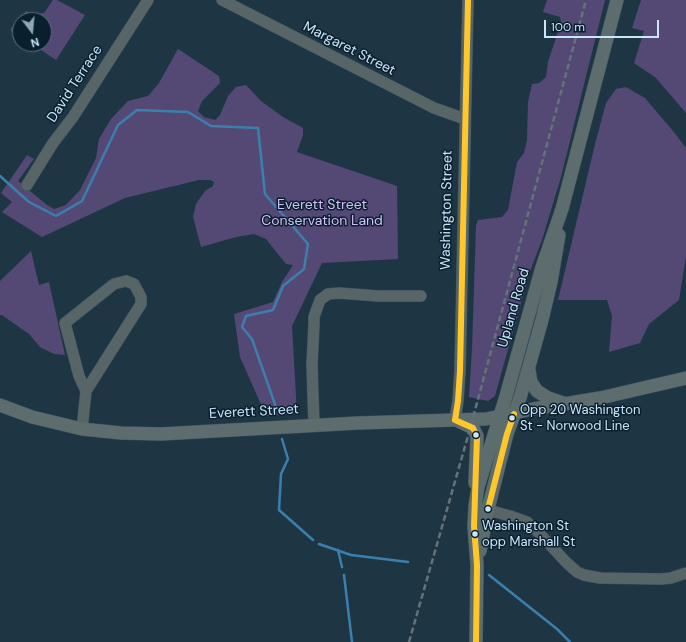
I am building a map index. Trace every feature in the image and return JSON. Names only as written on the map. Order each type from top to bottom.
[{"type":"main road","name":"Upland Road","points":[[500,417],[542,267],[562,209],[617,0]]},
{"type":"main road","name":"Upland Road","points":[[514,414],[542,320],[551,282],[562,209]]},
{"type":"main road","points":[[529,366],[531,382],[537,391],[548,398],[564,404]]},
{"type":"main road","name":"Everett Street","points":[[0,405],[32,417],[82,429],[114,433],[153,434],[314,425],[486,419],[600,398],[686,378]]},
{"type":"main road","points":[[477,564],[488,510],[507,434],[514,414]]},
{"type":"main road","points":[[475,506],[478,487],[486,467],[500,417]]},
{"type":"main road","points":[[455,420],[472,428],[477,436],[475,506],[475,543],[477,564],[476,642]]},
{"type":"street","name":"David Terrace","points":[[27,185],[53,143],[77,111],[148,0]]},
{"type":"street","name":"Margaret Street","points":[[222,0],[426,105],[465,119]]},
{"type":"street","name":"Washington Street","points":[[455,420],[460,371],[468,0]]},
{"type":"street","points":[[82,429],[86,391],[141,304],[141,297],[134,284],[126,281],[114,284],[65,323],[79,376],[86,391]]},
{"type":"street","points":[[314,425],[312,365],[314,317],[320,300],[328,294],[339,293],[378,296],[421,296]]},
{"type":"street","points":[[475,506],[520,519],[533,527],[566,562],[584,575],[600,578],[661,579],[671,578],[686,573]]},
{"type":"green space","points":[[53,0],[57,0],[85,15],[56,60],[44,52],[52,52],[52,12],[45,12]]},
{"type":"green space","points":[[547,0],[605,0],[561,177],[542,240],[529,274],[495,396],[488,401],[469,397],[476,225],[478,220],[502,217],[508,210],[517,162],[524,153],[527,140],[528,102],[532,84],[539,83],[546,77],[548,62],[561,22],[560,17],[543,12]]},
{"type":"green space","points":[[641,0],[686,0],[686,113],[656,78],[634,63],[644,31],[632,28]]},
{"type":"green space","name":"Everett Street Conservation Land","points":[[178,49],[219,76],[220,83],[202,101],[198,111],[204,117],[215,120],[220,115],[228,96],[236,87],[246,85],[261,101],[283,117],[303,128],[303,135],[297,152],[397,186],[398,259],[322,263],[292,326],[297,414],[266,416],[240,357],[234,314],[273,302],[282,282],[293,265],[286,264],[266,239],[254,234],[236,237],[201,247],[193,217],[196,204],[205,191],[213,186],[214,182],[210,180],[199,180],[125,198],[42,237],[2,212],[12,202],[1,193],[27,155],[34,159],[18,181],[54,209],[66,205],[80,190],[96,158],[99,139],[111,119],[128,101],[148,96],[159,83]]},
{"type":"green space","points":[[626,87],[645,98],[686,148],[686,256],[679,300],[649,324],[640,343],[609,352],[612,316],[607,300],[558,300],[606,103],[616,89]]},
{"type":"green space","points":[[31,251],[39,285],[49,282],[65,355],[54,354],[40,347],[29,334],[0,315],[0,281]]},
{"type":"waterway","points":[[0,176],[29,202],[56,216],[82,201],[118,125],[137,110],[188,112],[211,126],[258,128],[265,194],[308,244],[304,269],[283,286],[273,310],[246,316],[242,327],[252,339],[277,410]]},
{"type":"waterway","points":[[282,439],[288,459],[281,474],[279,510],[313,540]]},
{"type":"waterway","points":[[319,544],[351,555],[408,562]]},
{"type":"waterway","points":[[338,550],[342,567]]},
{"type":"waterway","points":[[344,575],[352,642]]},
{"type":"waterway","points":[[489,575],[557,629],[570,642]]},
{"type":"railway","points":[[409,642],[468,436],[586,0]]},
{"type":"transit line","points":[[455,420],[460,371],[468,0]]},
{"type":"transit line","points":[[488,509],[507,434],[514,414]]},
{"type":"transit line","points":[[455,420],[473,428],[477,436],[474,526],[477,565],[476,642]]},
{"type":"place","name":"Opp 20 Washington St - Norwood Line","points":[[512,418]]},
{"type":"place","name":"Washington St opp Marshall St","points":[[475,534]]}]
